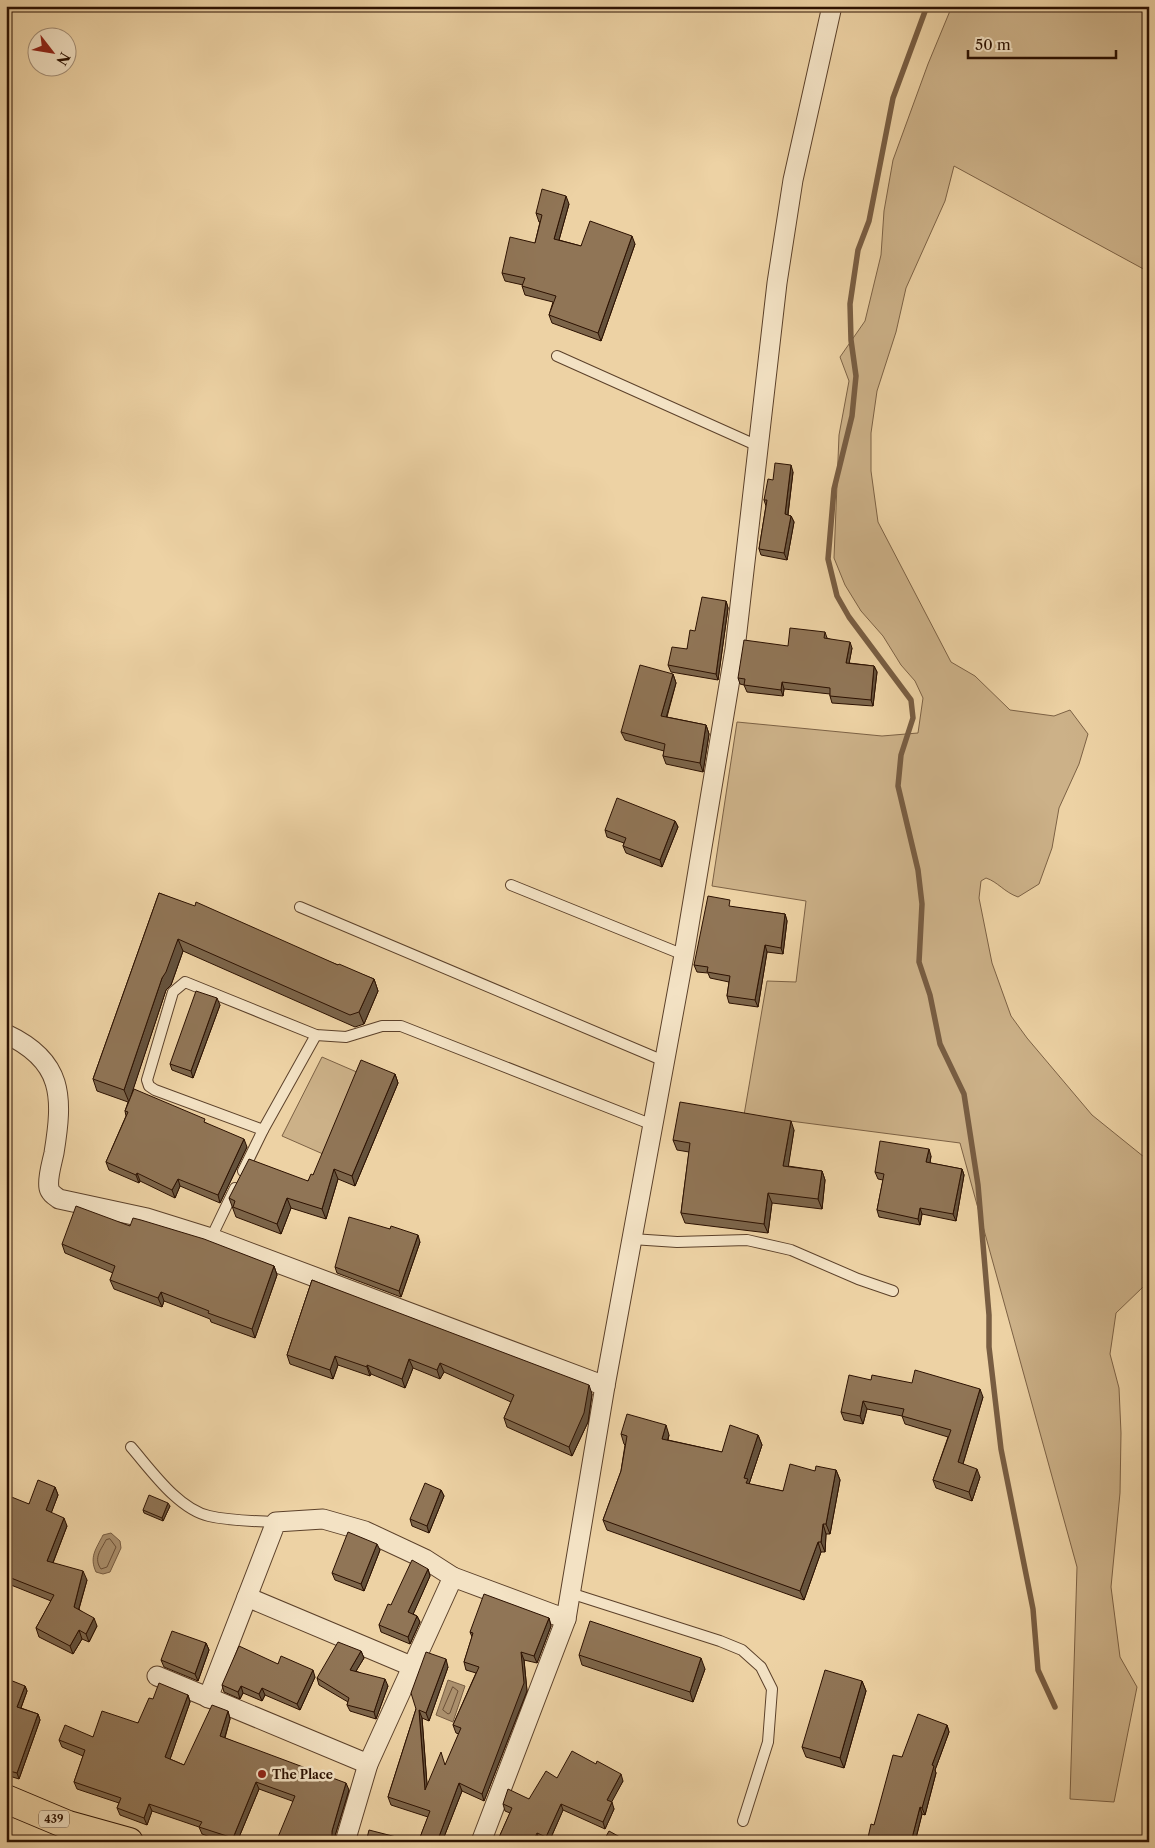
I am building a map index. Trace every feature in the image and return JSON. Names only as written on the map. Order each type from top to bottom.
[{"type":"main road","name":"439","points":[[6,1799],[101,1838],[129,1842]]},
{"type":"street","points":[[481,1842],[566,1619],[605,1386],[684,955],[735,650],[777,283],[794,180],[832,6]]},
{"type":"street","points":[[6,1034],[38,1052],[51,1070],[57,1086],[58,1105],[55,1144],[49,1186],[52,1194],[59,1199],[147,1218],[211,1238],[605,1386]]},
{"type":"street","points":[[208,1698],[276,1522],[323,1519],[366,1531],[425,1559],[453,1577],[566,1619]]},
{"type":"street","points":[[345,1842],[368,1764],[453,1577]]},
{"type":"street","points":[[247,1597],[411,1666]]},
{"type":"street","points":[[157,1676],[368,1764]]},
{"type":"lane","points":[[557,356],[758,446]]},
{"type":"lane","points":[[511,885],[684,955]]},
{"type":"lane","points":[[300,907],[664,1061]]},
{"type":"lane","points":[[263,1130],[155,1090],[149,1086],[147,1080],[174,992],[185,982],[316,1035],[346,1037],[382,1026],[401,1026],[653,1125]]},
{"type":"lane","points":[[211,1238],[263,1130],[316,1035]]},
{"type":"lane","points":[[632,1239],[677,1242],[747,1240],[791,1250],[858,1279],[893,1291]]},
{"type":"lane","points":[[132,1447],[165,1487],[189,1506],[207,1516],[276,1522]]},
{"type":"lane","points":[[570,1593],[720,1641],[742,1650],[761,1667],[772,1689],[768,1742],[744,1821]]},
{"type":"shaded area","points":[[952,6],[1149,6],[1149,272],[954,166],[945,201],[906,288],[896,332],[877,391],[871,433],[871,471],[878,522],[951,662],[975,676],[1010,710],[1054,716],[1070,710],[1088,734],[1079,764],[1059,808],[1052,848],[1039,884],[1018,897],[986,878],[981,881],[979,898],[992,963],[1011,1016],[1027,1038],[1092,1115],[1149,1161],[1149,1285],[1143,1287],[1116,1313],[1110,1354],[1119,1388],[1121,1433],[1120,1493],[1111,1587],[1120,1657],[1137,1687],[1114,1802],[1070,1799],[1077,1567],[960,1143],[744,1115],[767,981],[796,982],[806,901],[712,886],[737,722],[882,736],[918,733],[923,698],[915,681],[901,665],[883,636],[861,611],[845,585],[834,558],[839,435],[849,381],[840,357],[865,321],[881,255],[884,211],[893,160],[928,64]]},
{"type":"shaded area","points":[[322,1057],[359,1073],[323,1154],[282,1136]]},
{"type":"water","points":[[111,1533],[120,1541],[121,1548],[110,1572],[103,1574],[96,1572],[93,1557],[96,1549],[103,1535]]},
{"type":"water","points":[[448,1680],[465,1686],[453,1722],[436,1715]]},
{"type":"building","points":[[542,189],[566,196],[554,239],[581,246],[590,221],[632,236],[598,333],[549,315],[556,296],[522,286],[525,278],[502,273],[510,237],[535,243],[542,215],[536,213]]},
{"type":"building","points":[[775,463],[791,465],[785,514],[791,516],[784,553],[759,549],[767,500],[764,500],[768,479],[773,480]]},
{"type":"building","points":[[702,597],[726,601],[716,674],[668,665],[672,647],[687,649],[690,630],[695,631]]},
{"type":"building","points":[[790,628],[825,632],[824,638],[850,642],[846,663],[874,666],[871,700],[830,696],[830,688],[782,682],[781,690],[744,685],[745,679],[738,678],[744,640],[788,646]]},
{"type":"building","points":[[640,665],[673,674],[661,716],[706,725],[700,763],[663,756],[665,744],[621,732]]},
{"type":"building","points":[[617,798],[675,821],[660,860],[623,846],[626,838],[605,830]]},
{"type":"building","points":[[159,893],[195,906],[196,902],[374,979],[359,1012],[350,1015],[178,939],[162,978],[124,1090],[93,1079]]},
{"type":"building","points":[[708,896],[730,900],[729,906],[785,914],[781,948],[765,945],[755,1000],[727,996],[730,976],[707,972],[708,967],[694,965]]},
{"type":"building","points":[[196,991],[217,998],[191,1071],[170,1064]]},
{"type":"building","points":[[361,1060],[395,1074],[352,1176],[334,1169],[322,1209],[287,1198],[277,1224],[233,1207],[235,1201],[229,1198],[249,1159],[308,1181],[311,1174],[313,1175]]},
{"type":"building","points":[[134,1089],[205,1119],[204,1122],[244,1139],[218,1195],[178,1179],[172,1190],[137,1173],[136,1175],[106,1162],[128,1112],[125,1111]]},
{"type":"building","points":[[680,1102],[791,1121],[783,1166],[822,1171],[818,1199],[768,1193],[764,1224],[681,1213],[690,1143],[673,1140]]},
{"type":"building","points":[[880,1141],[929,1149],[926,1162],[962,1169],[953,1214],[920,1208],[918,1219],[877,1210],[884,1174],[875,1172]]},
{"type":"building","points":[[76,1206],[130,1226],[133,1218],[204,1239],[274,1266],[252,1329],[208,1313],[209,1311],[161,1292],[158,1298],[110,1280],[115,1266],[62,1244]]},
{"type":"building","points":[[349,1217],[390,1229],[391,1226],[418,1235],[399,1291],[335,1267]]},
{"type":"building","points":[[312,1280],[589,1385],[584,1413],[569,1447],[504,1418],[514,1395],[440,1363],[437,1370],[409,1359],[402,1379],[367,1365],[367,1367],[335,1356],[330,1370],[287,1355]]},
{"type":"building","points":[[915,1370],[980,1389],[958,1462],[977,1469],[969,1492],[933,1480],[951,1430],[902,1416],[904,1409],[863,1401],[860,1416],[841,1412],[849,1375],[871,1380],[872,1375],[912,1383]]},
{"type":"building","points":[[627,1414],[666,1425],[662,1439],[722,1452],[730,1425],[758,1435],[744,1478],[748,1479],[746,1483],[783,1491],[790,1464],[815,1471],[816,1466],[836,1470],[826,1524],[823,1524],[821,1542],[818,1542],[800,1591],[603,1520],[621,1471],[627,1436],[621,1434]]},
{"type":"building","points":[[38,1480],[55,1487],[46,1510],[64,1518],[47,1561],[83,1571],[74,1607],[94,1618],[86,1634],[79,1630],[70,1646],[36,1628],[54,1595],[6,1576],[6,1503],[9,1496],[29,1504]]},
{"type":"building","points":[[425,1483],[441,1490],[427,1526],[410,1519]]},
{"type":"building","points":[[149,1495],[168,1503],[162,1518],[143,1510]]},
{"type":"building","points":[[348,1532],[377,1544],[361,1584],[332,1573]]},
{"type":"building","points":[[412,1560],[428,1569],[408,1612],[417,1616],[408,1637],[379,1625],[388,1604],[391,1605]]},
{"type":"building","points":[[484,1594],[549,1618],[534,1656],[521,1652],[524,1683],[482,1794],[459,1783],[437,1842],[366,1842],[369,1830],[412,1841],[413,1838],[419,1840],[430,1811],[388,1797],[416,1709],[411,1693],[426,1652],[446,1659],[426,1713],[419,1710],[425,1790],[441,1752],[445,1765],[461,1728],[453,1725],[479,1667],[464,1662],[473,1633],[470,1632]]},
{"type":"building","points":[[590,1621],[701,1658],[690,1692],[579,1655]]},
{"type":"building","points":[[172,1631],[206,1643],[195,1674],[161,1660]]},
{"type":"building","points":[[338,1642],[361,1651],[350,1670],[385,1679],[374,1712],[347,1705],[349,1698],[317,1678]]},
{"type":"building","points":[[239,1646],[278,1664],[281,1656],[313,1670],[297,1704],[262,1688],[259,1694],[241,1686],[238,1692],[222,1685]]},
{"type":"building","points":[[825,1670],[862,1681],[840,1758],[802,1747]]},
{"type":"building","points":[[10,1680],[25,1686],[17,1707],[38,1714],[17,1773],[6,1770],[6,1693]]},
{"type":"building","points":[[159,1683],[188,1695],[165,1757],[184,1765],[212,1705],[228,1711],[220,1736],[346,1783],[330,1842],[276,1842],[295,1796],[256,1782],[233,1838],[199,1827],[202,1822],[149,1804],[144,1818],[117,1808],[121,1798],[74,1782],[85,1750],[59,1740],[65,1725],[93,1737],[102,1711],[138,1723],[149,1698],[153,1699]]},
{"type":"building","points":[[918,1714],[947,1725],[932,1765],[934,1766],[922,1808],[920,1807],[911,1842],[867,1842],[871,1824],[874,1825],[893,1755],[902,1757]]},
{"type":"building","points":[[572,1751],[596,1764],[597,1761],[621,1774],[607,1800],[612,1802],[603,1822],[561,1804],[546,1837],[537,1833],[533,1842],[497,1842],[512,1808],[503,1804],[508,1789],[529,1799],[546,1771],[557,1778]]},
{"type":"building","points":[[609,1831],[629,1842],[603,1842]]},
{"type":"waterway","points":[[927,6],[893,98],[869,221],[858,250],[850,304],[851,340],[856,376],[852,416],[834,489],[828,559],[837,596],[849,617],[911,700],[913,718],[901,755],[898,786],[918,870],[922,904],[919,962],[930,995],[940,1044],[964,1094],[978,1185],[989,1315],[989,1347],[1001,1449],[1033,1609],[1038,1670],[1055,1707]]},
{"type":"place","name":"The Place","points":[[262,1774]]}]
